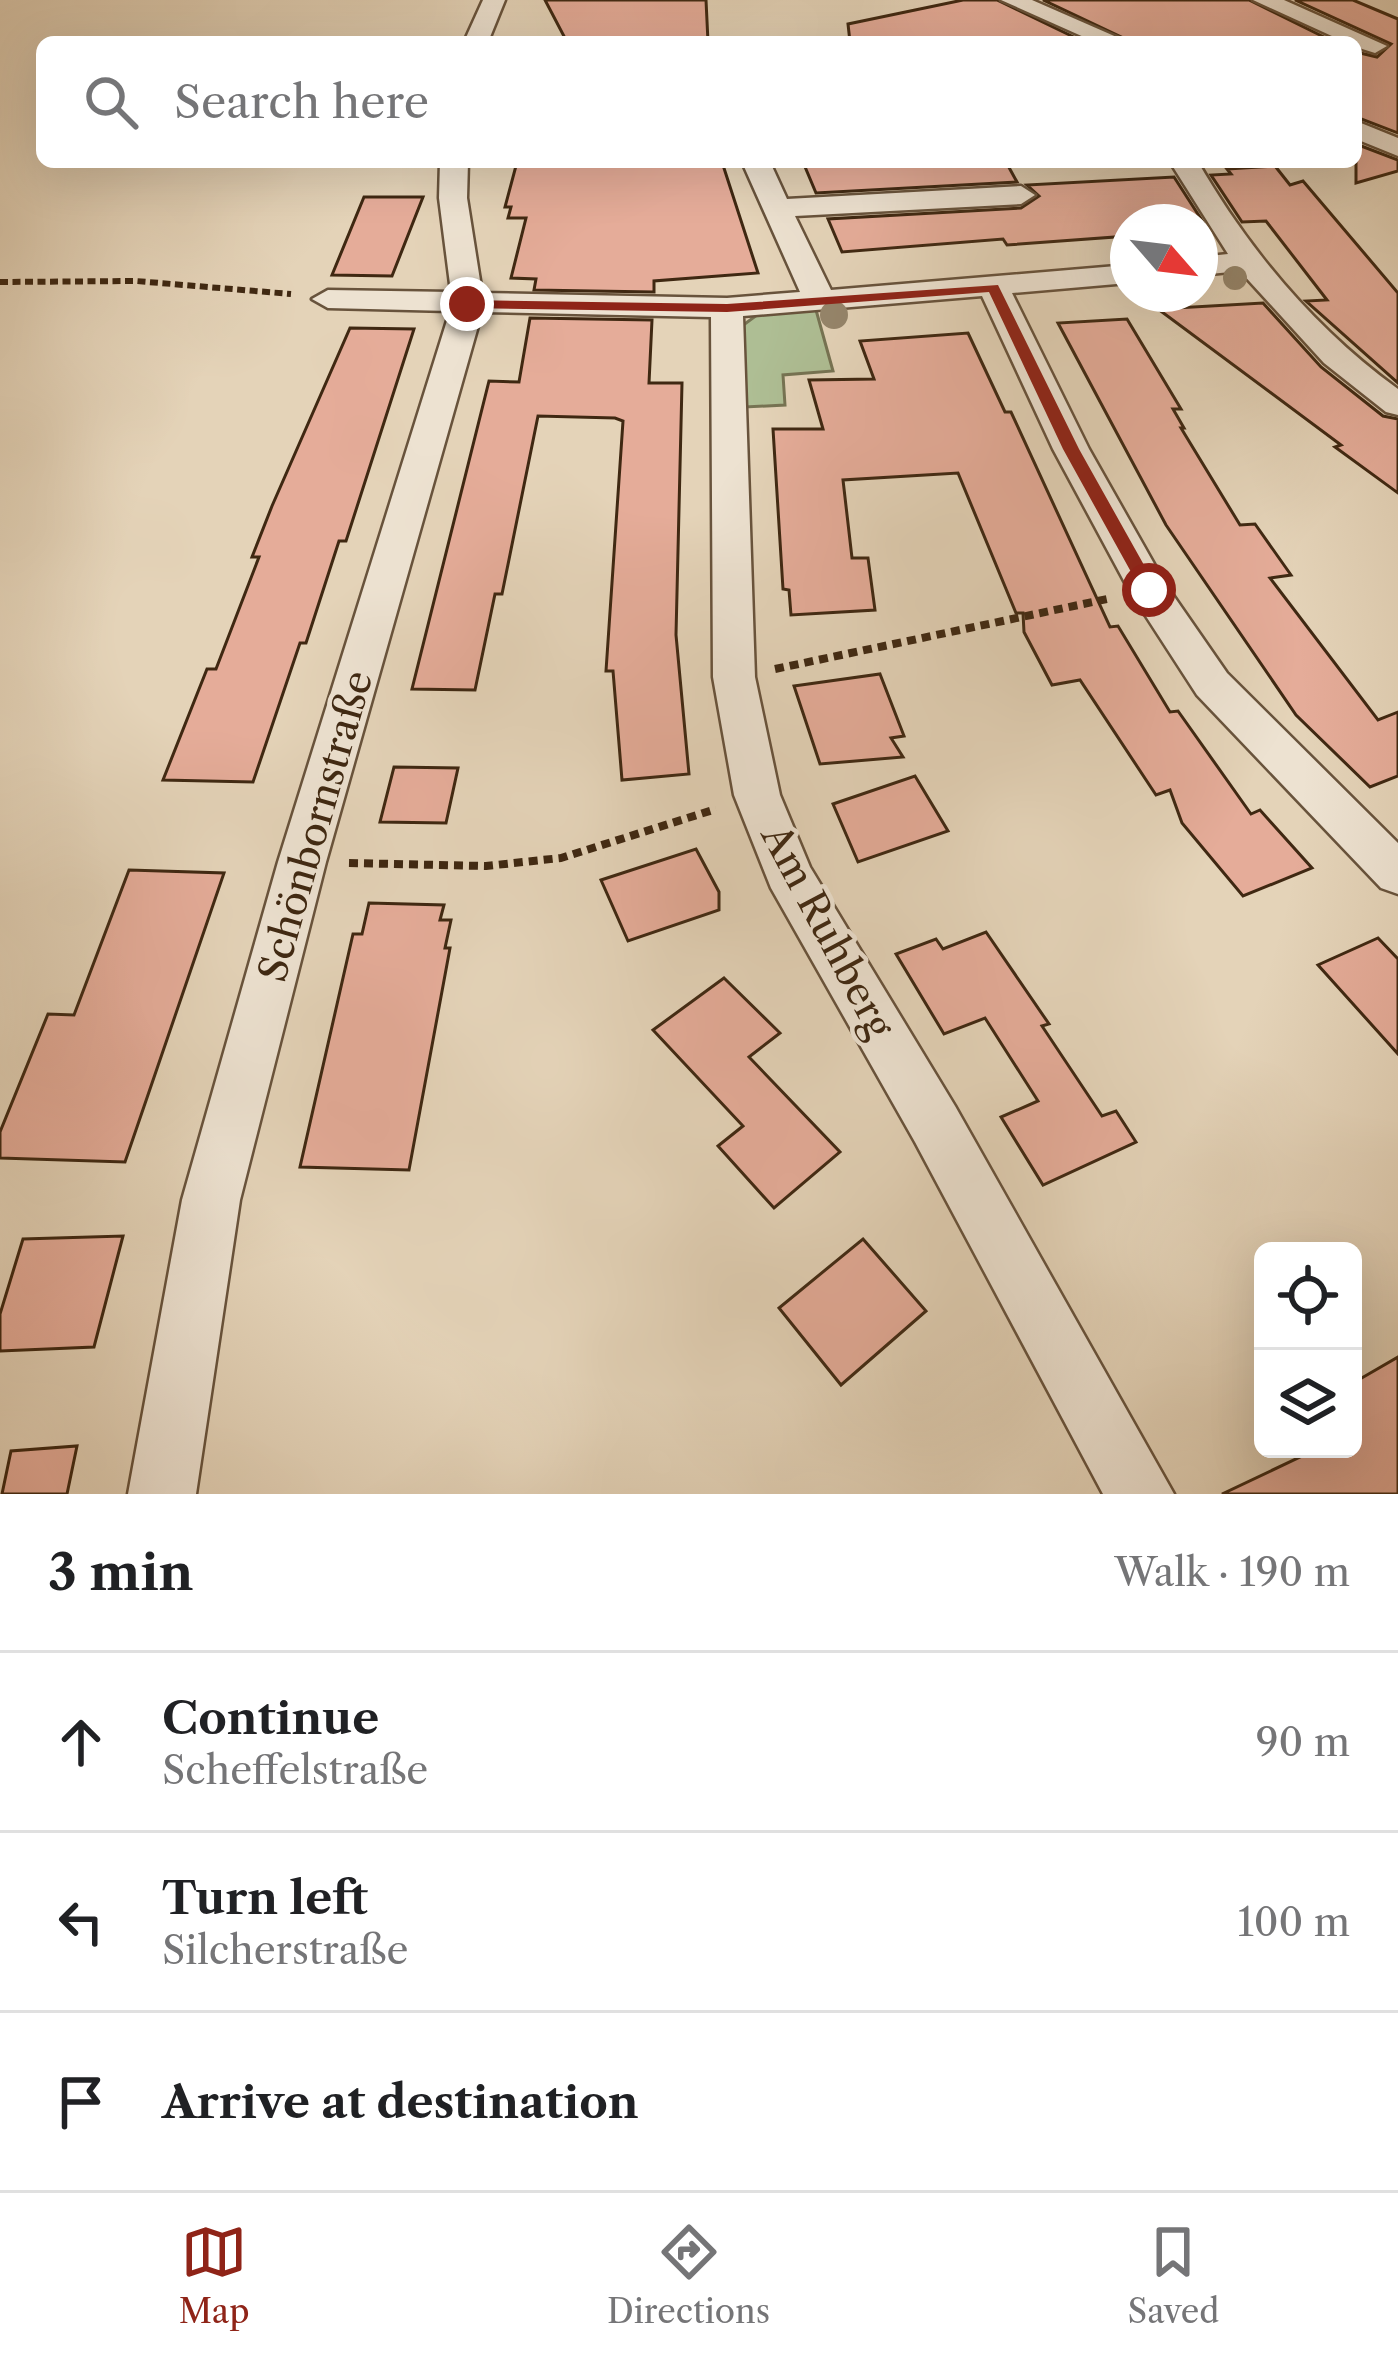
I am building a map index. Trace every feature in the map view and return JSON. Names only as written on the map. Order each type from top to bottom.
[{"type":"street","points":[[479,36],[494,0]]},
{"type":"street","points":[[1012,0],[1101,36]]},
{"type":"street","points":[[1264,0],[1352,36]]},
{"type":"street","points":[[1362,132],[1398,148]]},
{"type":"street","name":"Schönbornstraße","points":[[161,1494],[211,1200],[302,862],[467,304],[453,198],[454,168]]},
{"type":"street","points":[[760,168],[820,302]]},
{"type":"street","points":[[1188,168],[1247,261],[1289,309],[1395,400]]},
{"type":"street","points":[[777,208],[1021,195]]},
{"type":"street","points":[[1218,264],[1247,261]]},
{"type":"street","points":[[328,299],[727,308],[1110,276]]},
{"type":"street","points":[[994,288],[1071,449],[1149,590],[1212,684],[1398,874]]},
{"type":"street","name":"Am Ruhberg","points":[[727,308],[734,677],[757,795],[788,874],[935,1124],[1140,1494]]},
{"type":"path","points":[[0,282],[228,286],[328,299]]},
{"type":"path","points":[[734,677],[1149,590]]},
{"type":"path","points":[[302,862],[486,866],[561,858],[757,795]]},
{"type":"green space","points":[[816,310],[833,371],[783,375],[785,405],[745,407],[742,326],[761,312]]},
{"type":"building","points":[[545,0],[706,0],[708,36],[564,36]]},
{"type":"building","points":[[963,0],[997,0],[1072,36],[849,36],[848,24]]},
{"type":"building","points":[[1043,0],[1249,0],[1322,36],[1119,36]]},
{"type":"building","points":[[1295,0],[1353,0],[1398,19],[1398,133],[1362,119],[1362,53],[1377,57],[1391,44]]},
{"type":"building","points":[[1362,146],[1398,160],[1398,171],[1356,183]]},
{"type":"building","points":[[515,168],[724,168],[758,273],[654,281],[654,292],[534,290],[536,279],[511,278],[526,218],[508,218],[511,207],[505,207]]},
{"type":"building","points":[[806,168],[1009,168],[1017,182],[816,193]]},
{"type":"building","points":[[1277,168],[1290,185],[1303,181],[1398,293],[1398,383],[1306,301],[1327,300],[1266,221],[1242,222],[1211,175],[1231,174],[1227,169]]},
{"type":"building","points":[[1174,177],[1191,204],[1110,204],[1110,237],[1007,245],[1003,239],[842,252],[828,219],[1021,208],[1039,196],[1027,185]]},
{"type":"building","points":[[364,197],[423,197],[392,276],[332,275]]},
{"type":"building","points":[[1263,303],[1321,367],[1383,416],[1398,419],[1398,493],[1162,312],[1218,312],[1218,306]]},
{"type":"building","points":[[530,318],[652,320],[649,383],[682,383],[676,635],[689,774],[622,780],[613,671],[606,671],[623,421],[615,418],[538,416],[502,594],[495,594],[475,690],[412,689],[489,381],[519,382]]},
{"type":"building","points":[[1127,319],[1181,409],[1173,409],[1181,428],[1240,525],[1255,524],[1291,575],[1270,578],[1378,720],[1398,712],[1398,776],[1370,787],[1296,715],[1166,525],[1058,323]]},
{"type":"building","points":[[350,328],[414,329],[346,541],[339,541],[253,782],[163,780],[207,669],[216,669],[259,557],[252,557],[272,506]]},
{"type":"building","points":[[968,333],[1005,412],[1011,412],[1110,627],[1118,626],[1170,712],[1178,711],[1251,814],[1260,810],[1312,868],[1243,896],[1182,823],[1170,790],[1156,795],[1080,680],[1052,685],[1024,632],[1023,613],[1016,613],[958,473],[843,480],[852,558],[868,558],[875,610],[791,615],[789,590],[783,589],[773,429],[823,429],[809,380],[874,379],[860,341]]},
{"type":"building","points":[[880,674],[904,736],[891,738],[903,757],[820,764],[794,686]]},
{"type":"building","points":[[394,767],[458,768],[446,823],[380,822]]},
{"type":"building","points":[[915,776],[948,831],[858,862],[833,804]]},
{"type":"building","points":[[696,849],[719,892],[719,910],[628,941],[601,880]]},
{"type":"building","points":[[129,870],[224,873],[125,1162],[0,1158],[0,1132],[48,1014],[74,1015]]},
{"type":"building","points":[[369,903],[444,905],[440,920],[451,920],[445,948],[450,948],[409,1170],[300,1167],[353,934],[362,934]]},
{"type":"building","points":[[986,932],[1049,1024],[1042,1026],[1102,1116],[1116,1111],[1136,1142],[1043,1185],[1001,1117],[1038,1101],[985,1018],[944,1034],[896,954],[936,939],[943,949]]},
{"type":"building","points":[[1378,938],[1398,959],[1398,1054],[1318,965]]},
{"type":"building","points":[[724,978],[780,1033],[749,1057],[840,1152],[774,1208],[718,1146],[743,1126],[653,1030]]},
{"type":"building","points":[[123,1236],[94,1347],[0,1351],[0,1314],[23,1239]]},
{"type":"building","points":[[863,1239],[926,1311],[841,1385],[779,1308]]},
{"type":"building","points":[[1398,1357],[1398,1494],[1222,1494],[1298,1458],[1362,1458],[1362,1378]]},
{"type":"building","points":[[77,1446],[67,1494],[2,1494],[11,1451]]},
{"type":"route","points":[[467,304],[727,308],[994,288],[1071,449],[1149,590]]}]
